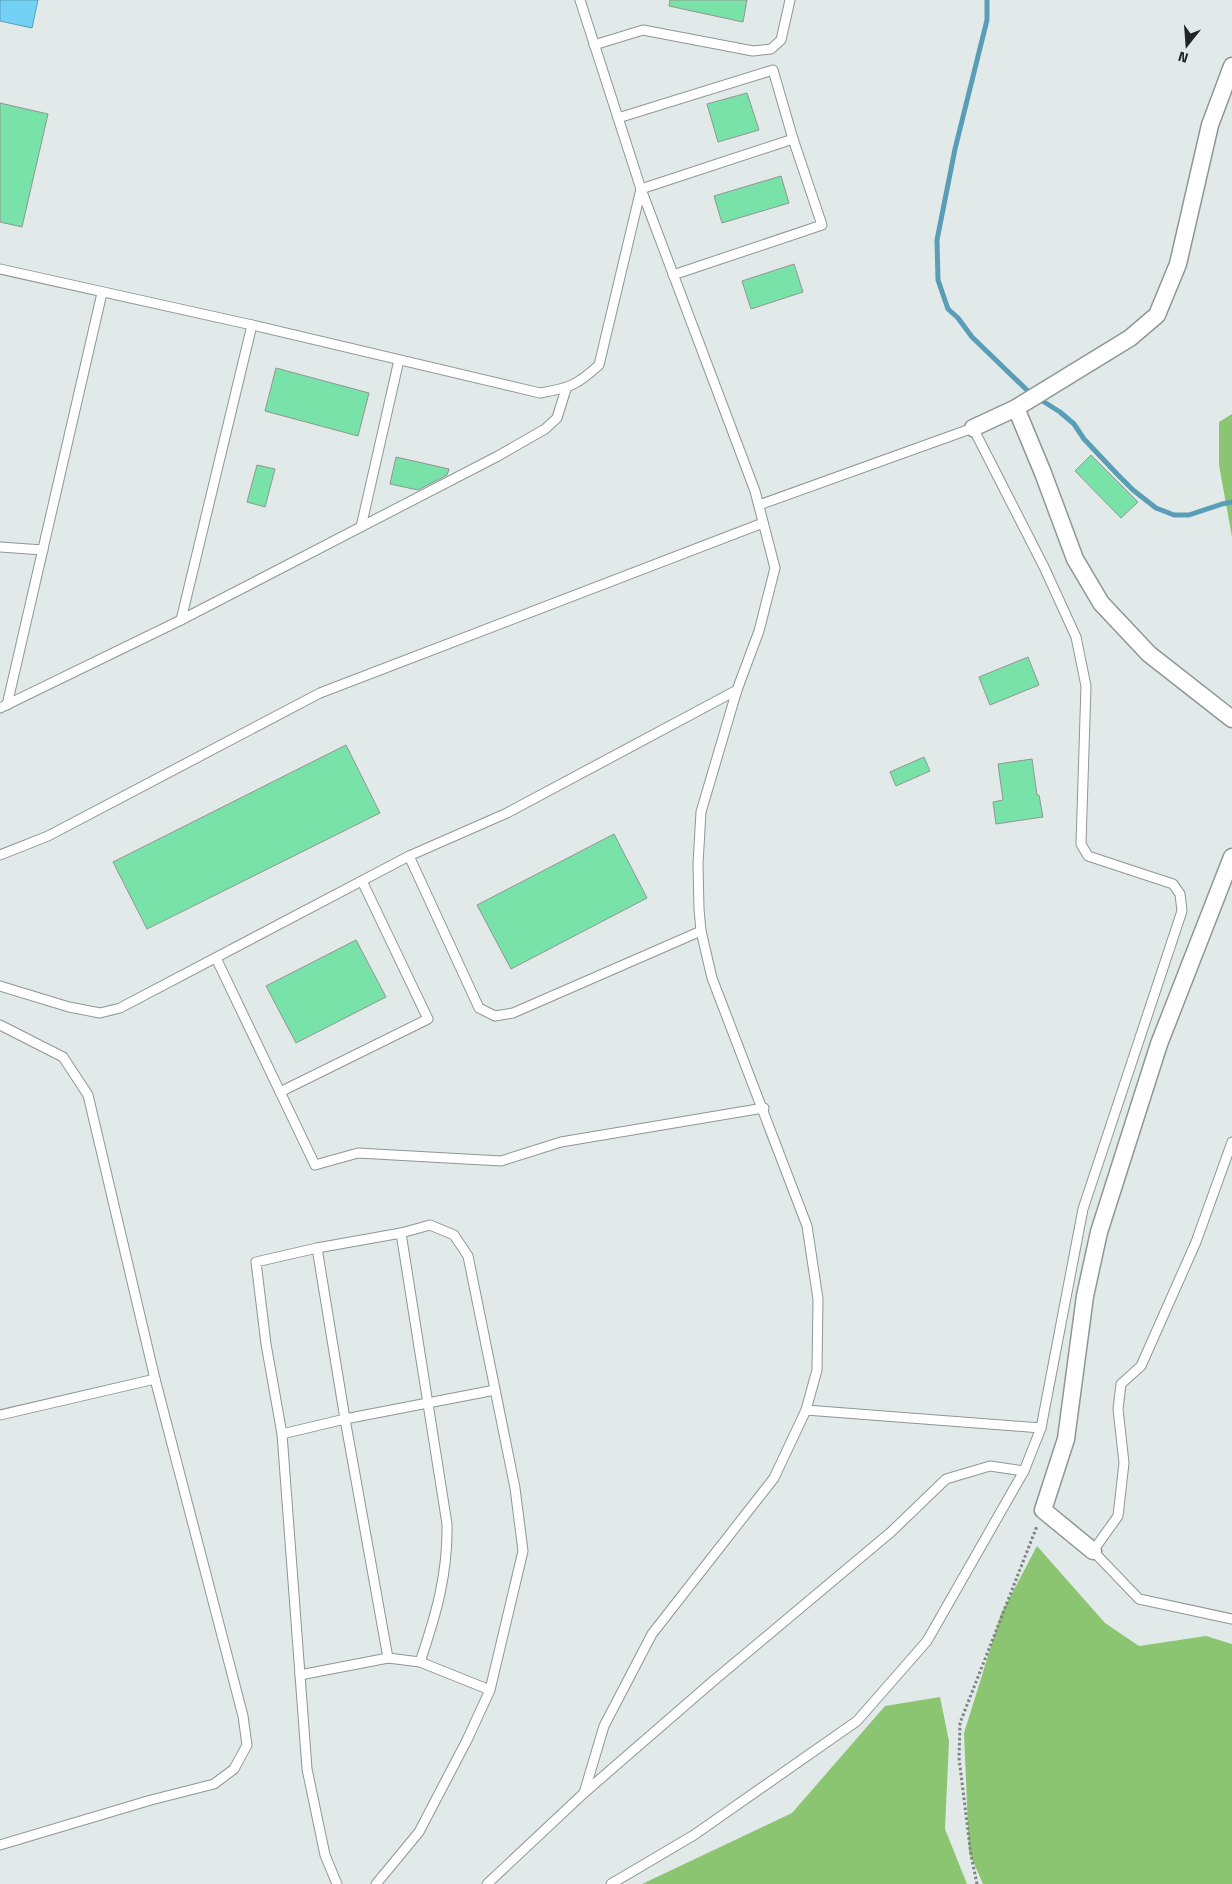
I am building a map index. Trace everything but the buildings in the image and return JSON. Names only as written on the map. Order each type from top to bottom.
[{"type":"street","points":[[974,428],[1016,408],[1130,338],[1157,315],[1178,264],[1210,125],[1232,66]]},
{"type":"street","points":[[1016,408],[1043,473],[1075,560],[1101,603],[1149,654],[1232,718]]},
{"type":"street","points":[[1093,1551],[1043,1510],[1066,1439],[1085,1296],[1099,1232],[1159,1044],[1232,857]]},
{"type":"lane","points":[[580,0],[641,189],[755,491],[775,568],[759,631],[737,690],[701,812],[698,864],[701,931],[712,978],[764,1108],[807,1226],[818,1299],[817,1370],[806,1410],[774,1478],[652,1634],[604,1726],[584,1793]]},
{"type":"lane","points":[[594,45],[644,30],[753,51],[771,49],[781,40],[790,0]]},
{"type":"lane","points":[[618,118],[773,70],[822,225],[673,275]]},
{"type":"lane","points":[[641,189],[793,138]]},
{"type":"lane","points":[[0,269],[252,325],[540,393],[566,389],[582,381],[599,365],[641,189]]},
{"type":"lane","points":[[4,706],[43,550],[102,292]]},
{"type":"lane","points":[[181,620],[252,325]]},
{"type":"lane","points":[[361,527],[399,360]]},
{"type":"lane","points":[[4,706],[181,620],[498,456],[545,429],[557,418],[566,389]]},
{"type":"lane","points":[[611,1884],[694,1835],[857,1721],[927,1641],[1024,1471],[1042,1428],[1083,1209],[1182,911],[1180,894],[1173,884],[1088,856],[1081,844],[1086,686],[1076,637],[1044,567],[974,428],[759,505]]},
{"type":"lane","points":[[0,855],[48,836],[320,693],[763,522]]},
{"type":"lane","points":[[0,547],[43,550]]},
{"type":"lane","points":[[0,986],[69,1007],[100,1013],[120,1008],[410,856],[507,813],[737,690]]},
{"type":"lane","points":[[410,856],[479,1008],[494,1016],[513,1013],[701,931]]},
{"type":"lane","points":[[280,1092],[428,1019],[362,881]]},
{"type":"lane","points":[[216,958],[315,1165],[358,1152],[501,1161],[562,1142],[764,1108]]},
{"type":"lane","points":[[0,1024],[63,1056],[88,1095],[155,1379],[243,1716],[247,1745],[234,1769],[214,1784],[151,1800],[0,1845]]},
{"type":"lane","points":[[1232,1142],[1196,1242],[1141,1366],[1121,1384],[1118,1409],[1124,1463],[1118,1516],[1093,1551],[1139,1599],[1232,1619]]},
{"type":"lane","points":[[337,1884],[324,1855],[307,1769],[282,1434],[266,1344],[256,1262],[318,1248],[401,1233],[430,1225],[454,1235],[468,1256],[516,1488],[523,1551],[490,1690],[467,1740],[419,1832],[376,1884]]},
{"type":"lane","points":[[401,1233],[447,1524],[447,1551],[436,1612],[420,1662]]},
{"type":"lane","points":[[318,1248],[345,1419],[388,1658]]},
{"type":"lane","points":[[0,1415],[155,1379]]},
{"type":"lane","points":[[282,1434],[345,1419],[495,1390]]},
{"type":"lane","points":[[806,1410],[1042,1428]]},
{"type":"lane","points":[[487,1884],[584,1793],[712,1682],[891,1532],[946,1479],[990,1466],[1024,1471]]},
{"type":"lane","points":[[300,1675],[388,1658],[420,1662],[490,1690]]},
{"type":"path","points":[[977,1884],[971,1855],[959,1758],[960,1723],[1043,1510]]},
{"type":"green space","points":[[1232,414],[1232,537],[1219,465],[1219,422]]},
{"type":"green space","points":[[1037,1546],[1105,1623],[1139,1646],[1206,1636],[1232,1644],[1232,1884],[983,1884],[969,1852],[964,1733],[1001,1614]]},
{"type":"green space","points":[[940,1697],[949,1741],[945,1829],[967,1884],[642,1884],[792,1813],[885,1706]]},
{"type":"water","points":[[0,0],[38,0],[32,28],[0,21]]},
{"type":"waterway","points":[[987,0],[987,20],[955,149],[937,240],[938,280],[948,309],[958,318],[972,337],[1030,393],[1060,412],[1074,424],[1084,439],[1118,475],[1156,508],[1174,515],[1189,515],[1232,502]]}]
